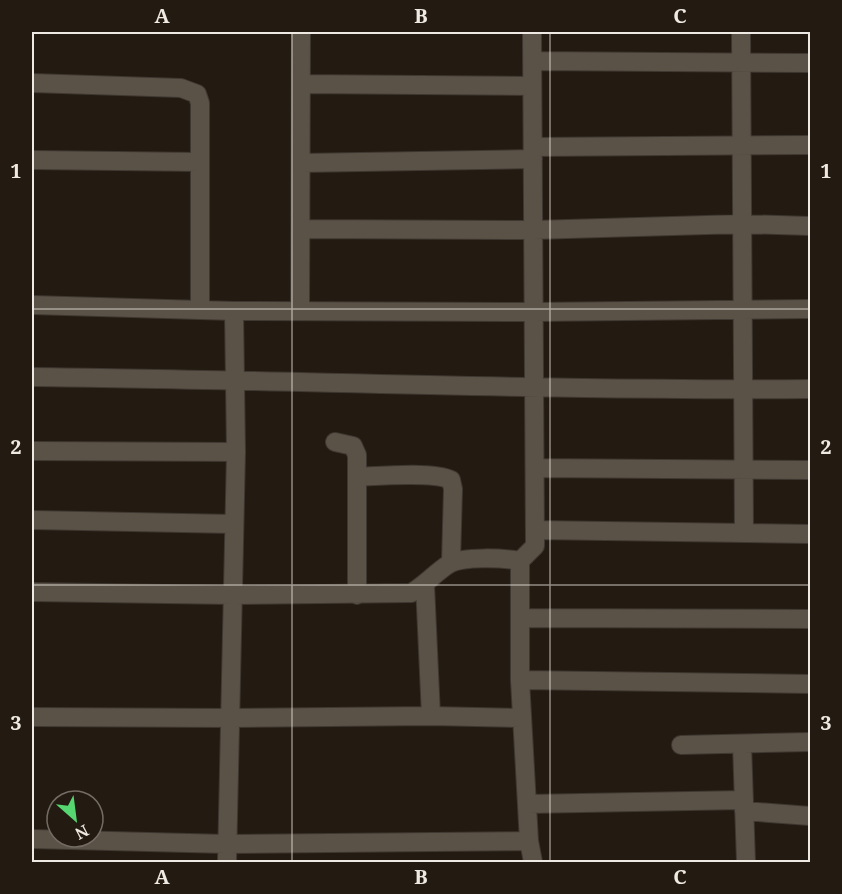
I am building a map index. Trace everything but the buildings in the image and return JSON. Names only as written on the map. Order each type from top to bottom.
[{"type":"street","points":[[300,311],[301,32]]},
{"type":"street","points":[[532,32],[536,546],[520,561],[520,680],[529,841],[533,862]]},
{"type":"street","points":[[741,32],[744,533]]},
{"type":"street","points":[[532,60],[810,63]]},
{"type":"street","points":[[32,83],[181,88],[197,94],[200,103],[200,310]]},
{"type":"street","points":[[301,84],[532,86]]},
{"type":"street","points":[[301,163],[742,145],[810,145]]},
{"type":"street","points":[[32,160],[200,162]]},
{"type":"street","points":[[301,229],[533,230],[742,224],[810,225]]},
{"type":"street","points":[[32,305],[234,311],[534,312],[810,309]]},
{"type":"street","points":[[227,862],[236,453],[233,379],[234,311]]},
{"type":"street","points":[[32,377],[233,379],[534,388],[810,389]]},
{"type":"street","points":[[335,442],[353,446],[357,455],[357,595]]},
{"type":"street","points":[[32,451],[236,453]]},
{"type":"street","points":[[535,468],[810,470]]},
{"type":"street","points":[[357,477],[430,476],[451,480],[453,489],[451,563]]},
{"type":"street","points":[[32,520],[233,525]]},
{"type":"street","points":[[535,530],[810,534]]},
{"type":"street","points":[[32,592],[232,595],[411,593],[425,585],[451,563],[502,557],[520,561]]},
{"type":"street","points":[[425,585],[431,716]]},
{"type":"street","points":[[520,618],[810,619]]},
{"type":"street","points":[[520,680],[810,684]]},
{"type":"street","points":[[32,717],[431,716],[522,718]]},
{"type":"street","points":[[681,745],[810,742]]},
{"type":"street","points":[[742,744],[746,862]]},
{"type":"street","points":[[527,804],[744,806],[810,816]]},
{"type":"street","points":[[32,839],[227,844],[529,841]]}]
